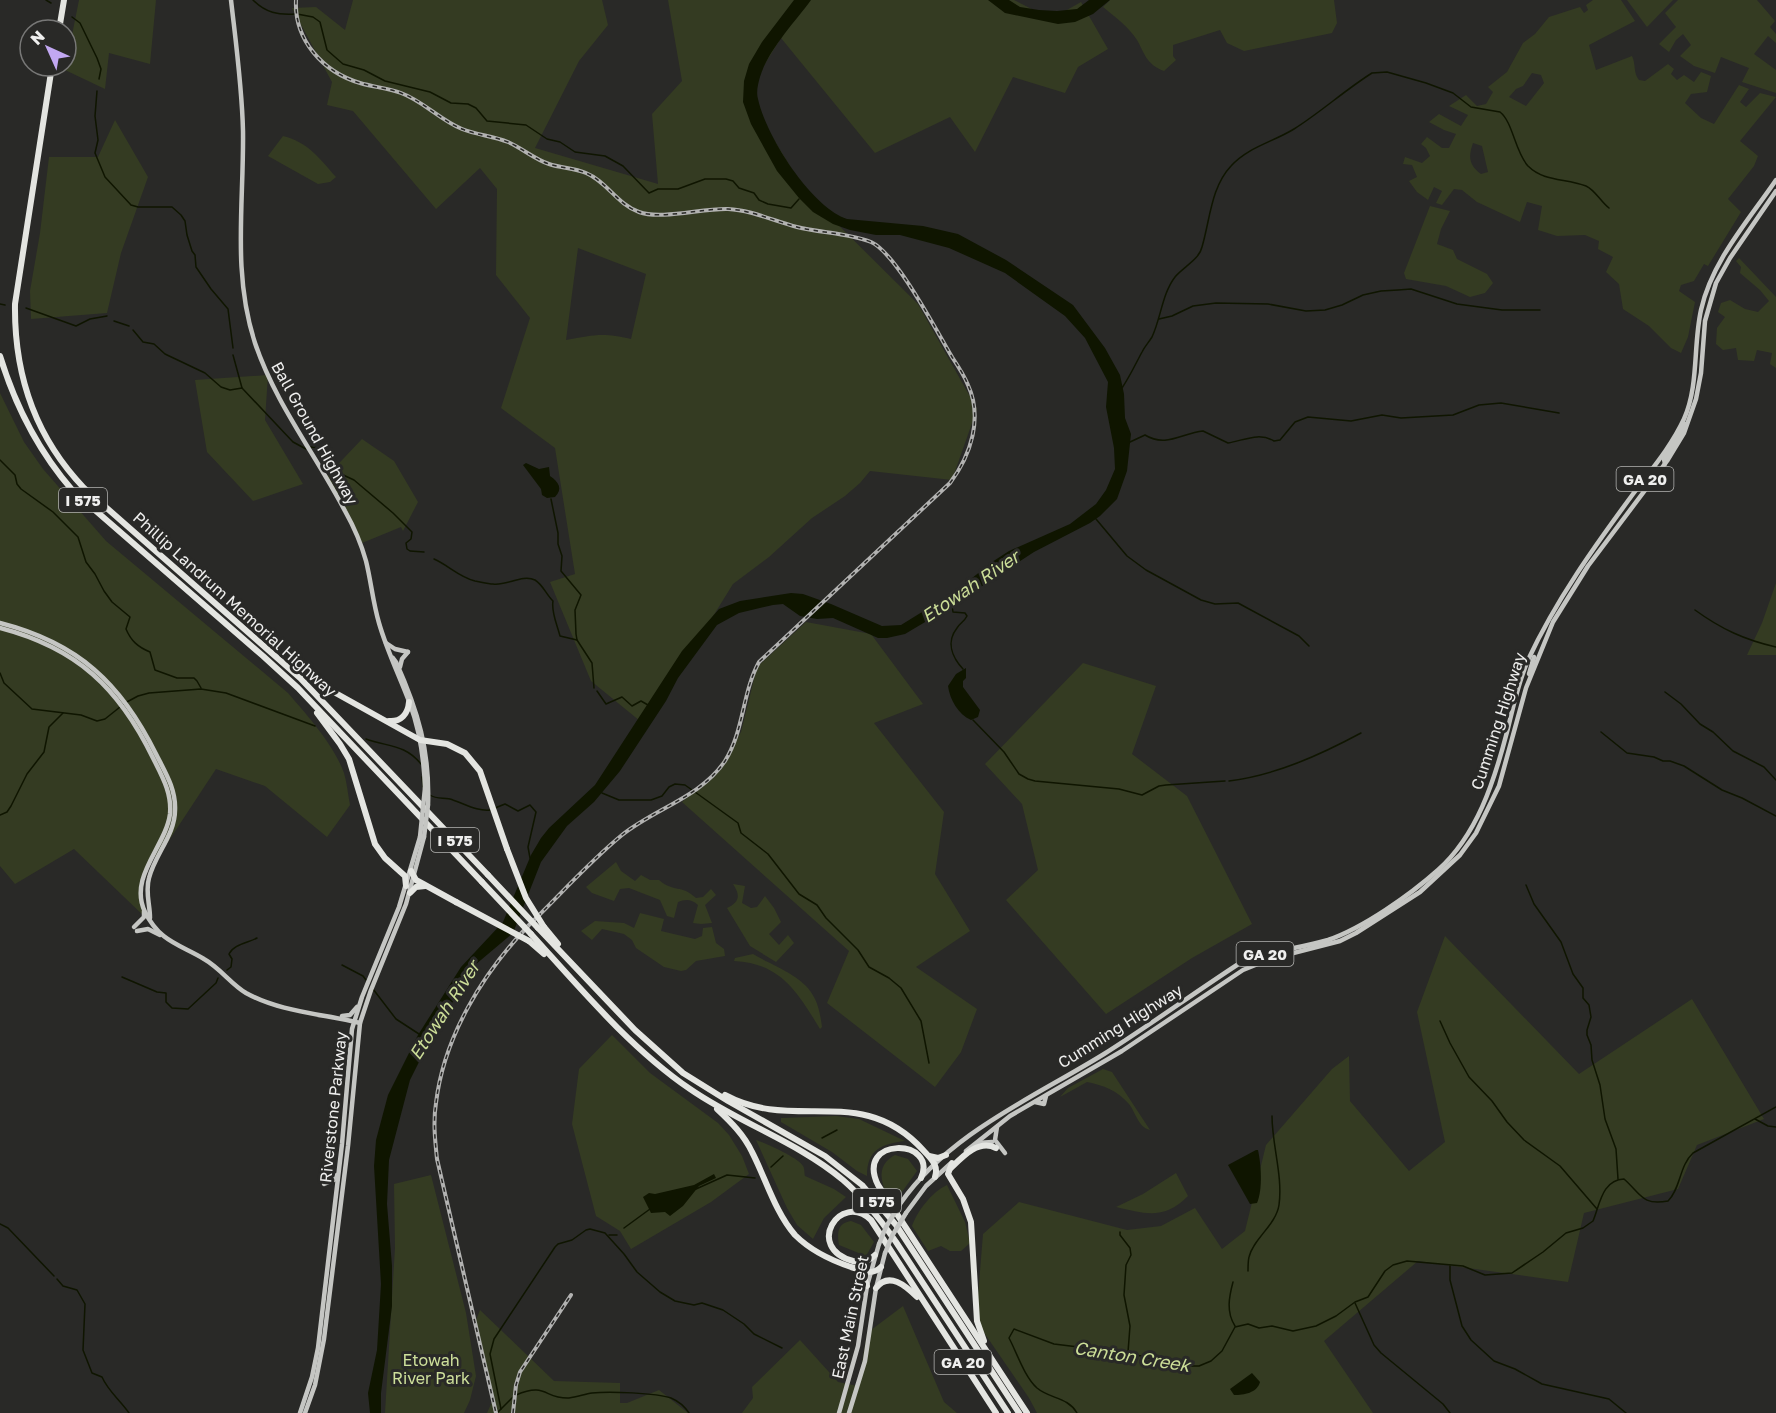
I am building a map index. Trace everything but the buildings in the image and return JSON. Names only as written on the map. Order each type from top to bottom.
[{"type":"highway","points":[[61,18],[64,0]]},
{"type":"highway","name":"Phillip Landrum Memorial Highway","points":[[50,78],[15,304],[16,347],[27,394],[50,444],[78,482],[249,630],[322,700],[488,875],[541,927],[635,1030],[668,1060],[712,1092],[825,1156],[862,1185],[896,1225],[1019,1413]]},
{"type":"highway","name":"Phillip Landrum Memorial Highway","points":[[0,356],[27,422],[60,475],[92,508],[298,688],[482,882],[530,938],[652,1060],[708,1101],[817,1162],[842,1179],[864,1200],[896,1242],[1008,1413]]},
{"type":"highway","points":[[249,630],[306,677],[423,739],[454,746],[472,759],[481,774],[526,898],[541,927]]},
{"type":"highway","points":[[298,688],[344,750],[354,773],[375,844],[387,861],[406,878],[408,889],[426,886]]},
{"type":"highway","points":[[387,721],[397,721],[404,717],[409,702]]},
{"type":"highway","points":[[401,872],[414,870],[414,879],[530,938]]},
{"type":"highway","points":[[668,1060],[724,1095],[758,1108],[780,1111],[849,1112],[875,1117],[903,1131],[936,1164],[935,1178]]},
{"type":"highway","points":[[708,1101],[731,1122],[746,1140],[779,1211],[794,1233],[818,1253],[853,1267],[869,1273],[881,1267]]},
{"type":"highway","points":[[957,1188],[950,1175],[951,1168],[978,1146],[994,1145]]},
{"type":"highway","points":[[921,1178],[924,1164],[906,1148],[890,1149],[880,1155],[875,1164],[874,1177],[878,1185],[993,1360]]},
{"type":"highway","points":[[928,1156],[938,1158],[946,1155]]},
{"type":"highway","name":"GA 20","points":[[952,1163],[948,1174],[966,1208],[972,1231],[977,1321],[982,1338],[993,1360],[1027,1413]]},
{"type":"highway","name":"GA 20","points":[[875,1255],[860,1263],[836,1253],[828,1235],[837,1218],[850,1212],[869,1217],[996,1413]]},
{"type":"highway","points":[[853,1267],[864,1276],[867,1286]]},
{"type":"highway","points":[[876,1288],[885,1280],[896,1282],[915,1295],[929,1312]]},
{"type":"main road","name":"Ball Ground Highway","points":[[231,0],[241,78],[243,138],[240,251],[248,317],[257,349],[270,380],[344,509],[360,543],[386,643],[423,739]]},
{"type":"main road","name":"Cumming Highway","points":[[886,1227],[900,1204],[921,1178],[946,1155],[1019,1102],[1106,1052],[1240,963],[1254,956],[1340,935],[1408,897],[1440,868],[1460,845],[1474,822],[1495,776],[1518,690],[1541,632],[1576,573],[1670,444],[1683,420],[1689,405],[1695,374],[1699,321],[1707,289],[1724,256],[1776,180]]},
{"type":"main road","points":[[1707,289],[1727,255],[1736,243],[1743,239],[1744,231],[1769,195],[1769,190]]},
{"type":"main road","name":"Cumming Highway","points":[[892,1236],[906,1213],[935,1178],[997,1126],[1122,1051],[1243,969],[1270,959],[1340,941],[1441,874],[1460,855],[1476,833],[1499,786],[1530,677],[1554,620],[1595,557],[1665,464],[1684,433],[1695,402],[1701,373],[1708,308],[1716,283],[1776,191]]},
{"type":"main road","points":[[1695,359],[1698,363],[1695,402]]},
{"type":"main road","points":[[1665,464],[1664,459],[1676,443],[1688,418],[1691,408],[1689,405]]},
{"type":"main road","points":[[1634,504],[1652,476],[1651,471]]},
{"type":"main road","points":[[1595,557],[1595,551],[1617,517]]},
{"type":"main road","points":[[1554,620],[1554,615],[1576,577],[1576,573]]},
{"type":"main road","points":[[0,623],[44,637],[72,652],[104,677],[132,711],[172,787],[175,809],[171,831],[148,864],[142,885],[144,917],[136,929],[148,929],[181,949],[207,961],[236,986],[254,997],[275,1005],[357,1022]]},
{"type":"main road","points":[[0,628],[50,645],[86,668],[118,699],[155,756]]},
{"type":"main road","points":[[1530,677],[1529,669],[1542,637],[1541,632]]},
{"type":"main road","points":[[386,643],[395,649],[408,652],[401,661],[400,669]]},
{"type":"main road","name":"Ball Ground Highway","points":[[393,658],[416,708],[423,739]]},
{"type":"main road","points":[[414,870],[422,837],[427,790],[423,739]]},
{"type":"main road","points":[[150,918],[147,888],[157,853]]},
{"type":"main road","name":"Riverstone Parkway","points":[[300,1413],[312,1377],[317,1350],[339,1173],[350,1046],[357,1022],[397,929],[414,870]]},
{"type":"main road","name":"Riverstone Parkway","points":[[305,1413],[318,1374],[324,1339],[348,1146],[359,1005],[414,879]]},
{"type":"main road","points":[[144,908],[165,938]]},
{"type":"main road","points":[[332,1016],[350,1015],[359,1005]]},
{"type":"main road","points":[[997,1126],[995,1140],[1005,1153]]},
{"type":"main road","points":[[975,1144],[994,1145]]},
{"type":"main road","points":[[324,1184],[334,1180],[339,1173]]},
{"type":"main road","name":"East Main Street","points":[[839,1413],[858,1346],[869,1273],[886,1227]]},
{"type":"main road","name":"East Main Street","points":[[849,1413],[865,1361],[881,1267],[892,1236]]},
{"type":"green space","points":[[79,0],[156,0],[150,64],[109,53],[105,89],[78,76],[78,18],[75,18]]},
{"type":"green space","points":[[353,0],[602,0],[608,25],[579,61],[535,148],[658,184],[652,114],[682,81],[668,0],[1014,0],[1051,19],[1081,2],[1108,49],[1078,67],[1065,93],[1013,77],[975,152],[950,117],[875,153],[781,38],[746,94],[807,194],[918,304],[977,409],[952,480],[870,471],[845,496],[812,518],[769,557],[733,584],[697,642],[640,721],[591,681],[550,582],[575,574],[555,448],[501,408],[530,318],[496,275],[497,189],[480,168],[436,209],[353,111],[327,105],[332,82],[292,8],[316,7],[345,30]],"holes":[[[578,248],[646,274],[631,339],[598,335],[566,340]]]},
{"type":"green space","points":[[1110,0],[1334,0],[1337,23],[1332,33],[1244,51],[1227,43],[1220,30],[1173,45],[1173,56],[1176,60],[1164,71],[1150,62],[1130,31],[1103,7]]},
{"type":"green space","points":[[1593,0],[1621,0],[1635,21],[1589,45],[1596,70],[1632,56],[1639,80],[1645,81],[1668,64],[1674,69],[1671,74],[1677,80],[1684,75],[1694,82],[1701,72],[1711,76],[1707,92],[1691,94],[1685,103],[1701,118],[1714,124],[1739,85],[1749,89],[1740,102],[1746,107],[1760,93],[1776,97],[1740,141],[1758,156],[1754,166],[1728,199],[1741,212],[1708,266],[1704,264],[1694,281],[1681,285],[1679,291],[1695,302],[1688,337],[1681,353],[1671,348],[1649,326],[1623,309],[1619,284],[1606,272],[1613,257],[1598,249],[1599,241],[1585,235],[1557,236],[1538,230],[1542,206],[1527,202],[1520,222],[1477,202],[1462,190],[1454,189],[1442,205],[1436,203],[1442,191],[1434,187],[1428,200],[1417,192],[1409,181],[1417,177],[1412,165],[1403,164],[1405,157],[1422,163],[1430,156],[1421,144],[1427,137],[1442,148],[1449,148],[1456,134],[1429,122],[1439,114],[1461,126],[1468,115],[1449,106],[1466,95],[1477,106],[1486,104],[1493,92],[1488,87],[1507,72],[1523,43],[1535,34],[1549,17],[1580,7],[1584,13],[1588,10],[1586,5]],"holes":[[[1532,73],[1541,75],[1544,83],[1526,106],[1509,97],[1516,89],[1523,86]],[[1473,143],[1482,146],[1488,172],[1481,174],[1472,164],[1470,152]]]},
{"type":"green space","points":[[1627,0],[1673,0],[1647,27]]},
{"type":"green space","points":[[1678,0],[1757,0],[1775,21],[1770,27],[1776,34],[1776,43],[1768,36],[1754,54],[1776,70],[1776,93],[1742,82],[1749,68],[1721,57],[1715,73],[1694,66],[1680,56],[1691,45],[1683,34],[1676,40],[1669,52],[1659,44],[1676,27],[1665,13]]},
{"type":"green space","points":[[115,120],[148,177],[121,253],[107,313],[31,319],[30,291],[49,157],[98,157]]},
{"type":"green space","points":[[283,136],[307,147],[336,177],[330,182],[318,184],[268,156]]},
{"type":"green space","points":[[1430,206],[1450,211],[1437,244],[1453,250],[1457,259],[1487,274],[1493,283],[1485,293],[1470,297],[1446,286],[1406,279],[1404,273]]},
{"type":"green space","points":[[1739,258],[1776,297],[1776,368],[1770,364],[1772,353],[1757,350],[1754,361],[1738,360],[1736,348],[1723,350],[1716,344],[1717,328],[1725,317],[1718,312],[1721,303],[1730,300],[1745,309],[1758,312],[1769,301],[1740,273],[1741,267],[1736,261]]},
{"type":"green space","points":[[268,375],[265,420],[303,484],[253,501],[207,452],[195,380]]},
{"type":"green space","points":[[0,393],[24,442],[43,469],[106,541],[288,693],[319,731],[340,762],[350,805],[327,837],[265,786],[216,769],[168,842],[152,860],[142,894],[146,918],[74,849],[15,884],[0,866]]},
{"type":"green space","points":[[362,439],[394,461],[418,502],[403,531],[401,527],[362,543],[350,516],[326,477]]},
{"type":"green space","points":[[1776,583],[1776,655],[1747,655],[1762,623]]},
{"type":"green space","points":[[806,622],[871,634],[923,704],[874,723],[944,812],[935,874],[970,931],[916,967],[977,1009],[961,1052],[935,1087],[827,1003],[849,951],[682,802],[714,774],[741,732],[757,667]]},
{"type":"green space","points":[[1083,663],[1156,686],[1132,754],[1187,796],[1252,924],[1192,958],[1106,1014],[1006,900],[1038,870],[1022,804],[985,764]]},
{"type":"green space","points":[[616,862],[621,871],[635,881],[641,875],[650,880],[659,880],[664,884],[686,891],[696,898],[703,897],[711,889],[716,895],[705,905],[712,923],[693,923],[698,905],[691,901],[678,902],[674,918],[667,916],[660,900],[629,888],[620,889],[614,901],[592,893],[586,887]]},
{"type":"green space","points":[[733,884],[745,886],[742,903],[751,908],[757,907],[765,896],[781,922],[769,934],[779,945],[788,935],[794,943],[776,962],[750,946],[727,908],[738,898]]},
{"type":"green space","points":[[640,913],[664,919],[661,931],[695,939],[702,936],[703,928],[712,927],[716,943],[724,949],[725,956],[696,961],[686,970],[681,971],[664,967],[636,948],[632,940],[624,934],[602,929],[592,940],[581,931],[595,921],[624,923],[634,928]]},
{"type":"green space","points":[[1445,936],[1579,1074],[1692,999],[1764,1119],[1697,1145],[1678,1189],[1584,1213],[1568,1282],[1418,1261],[1324,1341],[1373,1413],[1037,1413],[976,1321],[983,1234],[1019,1202],[1127,1230],[1161,1226],[1195,1208],[1222,1249],[1245,1231],[1266,1145],[1332,1069],[1349,1056],[1350,1101],[1409,1171],[1445,1142],[1417,1012]]},
{"type":"green space","points":[[753,954],[788,972],[804,984],[819,1009],[822,1027],[820,1029],[796,992],[776,974],[764,967],[734,961],[735,958]]},
{"type":"green space","points":[[612,1035],[650,1073],[718,1123],[729,1135],[742,1156],[749,1174],[711,1202],[631,1249],[620,1231],[596,1216],[572,1124],[579,1069]]},
{"type":"green space","points":[[1103,1069],[1112,1072],[1150,1130],[1140,1123],[1125,1099],[1104,1087],[1087,1082],[1060,1097],[1068,1088]]},
{"type":"green space","points":[[836,1116],[859,1119],[905,1141],[889,1144],[877,1150],[870,1160],[867,1176],[781,1122],[781,1118]]},
{"type":"green space","points":[[756,1140],[795,1159],[803,1166],[805,1176],[846,1197],[824,1218],[813,1239],[797,1225],[787,1208]]},
{"type":"green space","points":[[895,1155],[908,1159],[917,1171],[899,1196],[885,1190],[882,1179],[882,1170],[886,1162]]},
{"type":"green space","points":[[1176,1173],[1188,1196],[1171,1209],[1146,1213],[1116,1207],[1143,1194]]},
{"type":"green space","name":"Etowah River Park","points":[[431,1175],[466,1313],[476,1376],[464,1413],[385,1413],[395,1248],[394,1184]]},
{"type":"green space","points":[[947,1185],[965,1222],[970,1243],[961,1251],[950,1251],[941,1246],[928,1251],[912,1226],[926,1202]]},
{"type":"green space","points":[[851,1221],[861,1225],[874,1242],[866,1256],[839,1245],[838,1233],[841,1227]]},
{"type":"green space","points":[[903,1306],[944,1402],[957,1413],[742,1413],[753,1398],[752,1387],[800,1340],[838,1382],[858,1386],[867,1333]]},
{"type":"green space","points":[[480,1310],[554,1381],[620,1383],[620,1403],[627,1403],[659,1390],[688,1413],[487,1413],[492,1402],[474,1325]]},
{"type":"water","name":"Etowah River","points":[[794,0],[811,0],[769,57],[760,77],[757,94],[770,132],[792,168],[819,200],[833,212],[847,219],[923,226],[958,234],[1006,260],[1073,305],[1105,348],[1120,375],[1125,418],[1131,434],[1127,471],[1117,499],[1100,516],[1034,552],[905,634],[878,638],[833,618],[817,619],[800,616],[783,604],[739,613],[717,625],[678,678],[666,701],[620,771],[594,802],[567,826],[541,862],[513,933],[475,965],[431,1038],[410,1080],[389,1160],[387,1204],[392,1266],[392,1306],[381,1393],[381,1413],[370,1413],[368,1393],[377,1350],[381,1284],[374,1166],[376,1140],[388,1095],[418,1035],[461,967],[503,922],[531,855],[541,838],[595,785],[682,651],[719,609],[740,601],[791,593],[803,594],[831,604],[882,626],[901,625],[956,591],[1009,551],[1070,524],[1096,504],[1106,490],[1115,469],[1114,448],[1106,407],[1108,382],[1085,338],[1065,316],[1005,273],[949,248],[900,235],[876,235],[833,224],[813,212],[777,171],[751,124],[743,102],[744,81],[749,64],[762,42]]},
{"type":"water","points":[[988,0],[1009,0],[1020,7],[1057,11],[1077,9],[1089,0],[1110,0],[1093,14],[1075,22],[1058,24],[1005,13]]},
{"type":"water","points":[[526,463],[539,469],[549,467],[550,476],[559,486],[555,497],[547,498],[542,495],[541,489],[523,465]]},
{"type":"water","points":[[966,668],[963,687],[980,710],[978,717],[971,720],[955,706],[948,686],[956,674]]},
{"type":"water","points":[[1258,1150],[1260,1162],[1260,1191],[1257,1203],[1250,1204],[1228,1165]]},
{"type":"water","points":[[714,1174],[716,1178],[699,1186],[683,1206],[670,1216],[665,1212],[651,1213],[643,1197],[649,1193],[655,1194],[694,1185]]},
{"type":"water","points":[[1252,1373],[1260,1382],[1256,1389],[1246,1394],[1234,1395],[1230,1389]]},
{"type":"waterway","points":[[46,0],[51,3]]},
{"type":"waterway","points":[[253,0],[272,12],[295,14]]},
{"type":"waterway","points":[[297,14],[313,17],[320,22],[327,50],[343,64],[364,70],[385,81],[430,92],[451,103],[468,104],[476,108],[487,121],[526,125],[547,139],[560,142],[575,152],[605,156],[623,166],[649,193],[658,189],[678,189],[705,179],[726,179],[733,181],[739,188],[754,193],[759,200],[768,204],[791,208],[799,199]]},
{"type":"waterway","points":[[72,17],[80,23],[97,58],[101,69],[99,79]]},
{"type":"waterway","points":[[1122,388],[1152,337],[1164,298],[1175,277],[1200,252],[1215,194],[1224,174],[1245,154],[1286,134],[1372,73],[1387,72],[1426,83],[1453,93],[1471,107],[1500,112],[1508,123],[1528,166],[1541,175],[1586,186],[1609,208]]},
{"type":"waterway","points":[[97,91],[95,116],[98,140],[95,153],[105,177],[131,205],[172,207],[181,215],[195,255],[196,267],[228,309],[233,348]]},
{"type":"waterway","points":[[1159,319],[1172,316],[1193,306],[1216,303],[1268,304],[1306,311],[1325,310],[1363,295],[1411,289],[1457,304],[1502,310],[1540,310]]},
{"type":"waterway","points":[[0,304],[5,305]]},
{"type":"waterway","points":[[26,308],[76,326],[90,319],[107,316]]},
{"type":"waterway","points":[[114,321],[129,326]]},
{"type":"waterway","points":[[133,330],[143,342],[154,344],[165,354],[205,373],[221,387],[230,390],[242,388]]},
{"type":"waterway","points":[[233,355],[242,388],[293,442],[306,449]]},
{"type":"waterway","points":[[1130,442],[1145,435],[1153,439],[1167,440],[1203,431],[1228,443],[1257,437],[1274,441],[1280,440],[1295,422],[1308,417],[1351,421],[1382,415],[1401,418],[1453,415],[1479,405],[1501,403],[1559,413]]},
{"type":"waterway","points":[[311,447],[319,448],[326,464]]},
{"type":"waterway","points":[[0,460],[15,475],[21,489],[53,512],[78,537],[86,562],[112,602],[130,617],[126,629],[135,643],[150,652],[155,670],[177,678],[194,678],[201,688]]},
{"type":"waterway","points":[[328,468],[354,480],[393,513],[412,532],[411,539],[406,543],[407,549],[424,552]]},
{"type":"waterway","points":[[551,499],[562,556],[561,571],[581,595],[575,610],[576,634],[577,640],[592,663],[594,688]]},
{"type":"waterway","points":[[1096,519],[1127,556],[1146,570],[1201,600],[1215,604],[1238,603],[1299,636],[1309,646]]},
{"type":"waterway","points":[[434,559],[464,577],[489,584],[525,578],[535,580],[553,601],[560,636],[577,640]]},
{"type":"waterway","points":[[952,606],[953,612],[965,613],[967,616],[958,626],[951,644],[953,654],[963,669]]},
{"type":"waterway","points":[[1695,610],[1734,633],[1776,647]]},
{"type":"waterway","points":[[0,673],[4,683],[32,709],[81,715],[97,721],[105,719],[138,696],[201,689],[226,693],[315,726]]},
{"type":"waterway","points":[[597,691],[606,704],[622,697],[632,706],[641,701],[648,705]]},
{"type":"waterway","points":[[1665,692],[1733,751],[1764,767],[1776,780]]},
{"type":"waterway","points":[[0,815],[7,812],[11,806],[27,774],[44,752],[49,727],[63,713]]},
{"type":"waterway","points":[[973,720],[1004,752],[1019,774],[1035,781],[1119,789],[1142,795],[1159,786],[1225,781]]},
{"type":"waterway","points":[[1601,732],[1627,753],[1654,757],[1684,766],[1722,790],[1776,816]]},
{"type":"waterway","points":[[1229,781],[1281,769],[1330,749],[1361,733]]},
{"type":"waterway","points":[[366,739],[402,749],[421,764]]},
{"type":"waterway","points":[[422,777],[423,787]]},
{"type":"waterway","points":[[602,793],[619,800],[651,800],[662,796],[669,787],[675,784],[685,785],[692,790]]},
{"type":"waterway","points":[[695,792],[738,823],[741,833],[768,854],[799,894],[817,905],[826,918],[858,950],[869,967],[901,988],[921,1021],[929,1063]]},
{"type":"waterway","points":[[430,795],[453,800],[476,809],[491,810]]},
{"type":"waterway","points":[[495,808],[505,804],[518,811],[530,805],[536,812],[528,847],[530,858]]},
{"type":"waterway","points":[[1526,885],[1534,904],[1561,942],[1573,974],[1583,988],[1583,998],[1589,1005],[1591,1017],[1587,1035],[1600,1085],[1605,1119],[1616,1149],[1618,1179]]},
{"type":"waterway","points":[[227,970],[231,967],[232,959],[229,954],[231,951],[257,938]]},
{"type":"waterway","points":[[342,965],[363,976],[366,980]]},
{"type":"waterway","points":[[122,977],[157,992],[166,993],[166,1002],[172,1008],[188,1009],[216,983],[218,978]]},
{"type":"waterway","points":[[373,989],[396,1019],[419,1034]]},
{"type":"waterway","points":[[1440,1021],[1469,1077],[1524,1140],[1560,1166],[1597,1209]]},
{"type":"waterway","name":"Canton Creek","points":[[1077,1413],[1069,1404],[1042,1392],[1032,1383],[1009,1338],[1014,1329],[1054,1344],[1127,1353],[1187,1366],[1199,1366],[1211,1361],[1222,1351],[1235,1327],[1248,1324],[1259,1328],[1272,1326],[1293,1331],[1316,1326],[1336,1316],[1355,1302],[1368,1297],[1385,1271],[1393,1265],[1407,1261],[1463,1266],[1485,1275],[1512,1273],[1566,1233],[1583,1228],[1593,1221],[1606,1188],[1617,1180],[1624,1179],[1647,1200],[1668,1201],[1688,1158],[1693,1153],[1776,1107]]},
{"type":"waterway","points":[[1248,1271],[1251,1250],[1274,1219],[1279,1205],[1280,1183],[1272,1116]]},
{"type":"waterway","name":"Canton Creek","points":[[1755,1119],[1768,1126],[1776,1127]]},
{"type":"waterway","points":[[822,1138],[837,1130]]},
{"type":"waterway","points":[[771,1167],[783,1156]]},
{"type":"waterway","points":[[696,1189],[727,1175],[755,1178]]},
{"type":"waterway","points":[[624,1228],[650,1209]]},
{"type":"waterway","points":[[0,1224],[8,1228],[54,1276]]},
{"type":"waterway","points":[[501,1409],[490,1354],[494,1339],[555,1247],[590,1229],[605,1233],[637,1272],[660,1292],[675,1301],[694,1305],[702,1303],[723,1310],[754,1334],[782,1348]]},
{"type":"waterway","points":[[1120,1232],[1130,1248],[1131,1255],[1126,1265],[1124,1295],[1130,1326],[1128,1352]]},
{"type":"waterway","points":[[609,1235],[617,1235]]},
{"type":"waterway","points":[[1450,1266],[1450,1280],[1462,1326],[1471,1340],[1494,1361],[1515,1369],[1542,1384],[1609,1399],[1626,1413]]},
{"type":"waterway","points":[[57,1279],[63,1286],[77,1290],[85,1304],[83,1350],[92,1373],[102,1377],[107,1387],[129,1413]]},
{"type":"waterway","points":[[1233,1282],[1229,1310],[1235,1326]]},
{"type":"waterway","points":[[1355,1303],[1374,1345],[1443,1404],[1450,1413]]},
{"type":"waterway","points":[[516,1395],[526,1391],[540,1390],[561,1398],[600,1392],[664,1396],[681,1404],[689,1413]]},
{"type":"waterway","points":[[497,1413],[513,1397]]},
{"type":"railway","points":[[296,0],[300,28],[306,41],[313,52],[334,71],[360,83],[409,96],[462,129],[508,142],[549,164],[586,173],[600,181],[625,204],[639,212],[659,215],[718,209],[737,210],[797,227],[871,242],[892,261],[915,294],[965,378],[974,410],[969,448],[964,461],[950,483],[759,662],[749,686],[736,737],[725,761],[715,773],[690,793],[622,835],[586,867],[529,925],[496,964],[481,985],[457,1030],[440,1078],[434,1124],[436,1152],[496,1413]]},
{"type":"railway","points":[[513,1413],[520,1372],[571,1295]]}]
